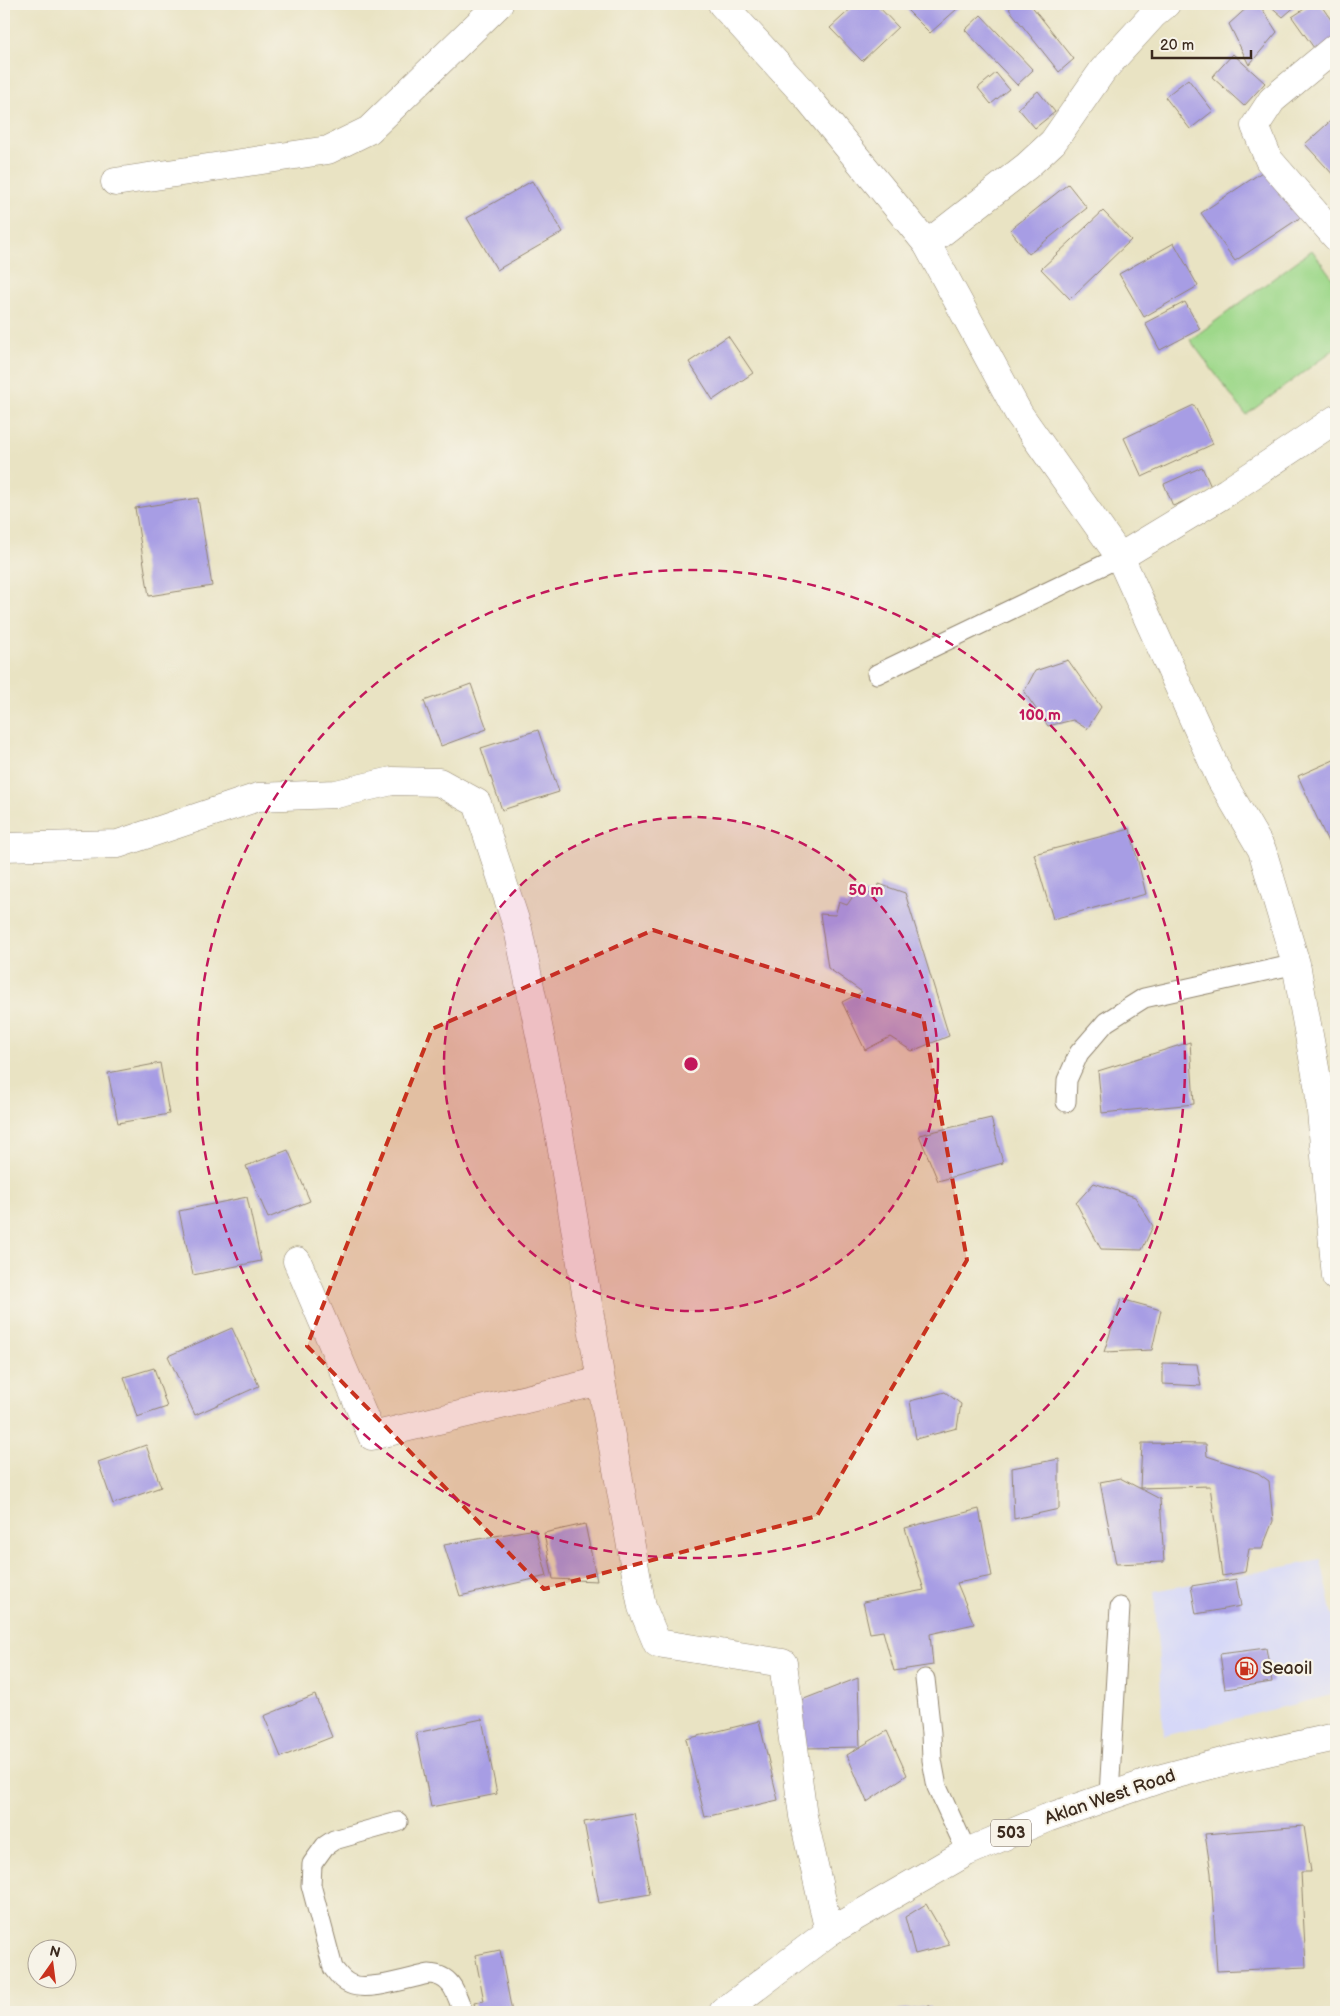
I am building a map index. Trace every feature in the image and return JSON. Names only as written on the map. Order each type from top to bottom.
[{"type":"street","points":[[115,182],[328,150],[369,130],[499,4]]},
{"type":"street","points":[[722,4],[808,97],[927,244],[1019,414],[1120,557],[1220,780],[1262,850],[1296,964],[1319,1090],[1336,1276]]},
{"type":"street","points":[[927,244],[1027,166],[1053,142],[1103,70],[1153,15],[1166,4]]},
{"type":"street","points":[[1333,228],[1269,160],[1255,126],[1272,100],[1336,47]]},
{"type":"street","points":[[1120,557],[1228,492],[1336,419]]},
{"type":"street","points":[[4,847],[118,844],[258,798],[336,794],[392,781],[439,782],[477,802],[518,929],[554,1103],[601,1381],[642,1607],[657,1643],[783,1663],[803,1816],[829,1932]]},
{"type":"street","points":[[297,1261],[372,1436],[601,1381]]},
{"type":"street","name":"Aklan West Road","points":[[723,2012],[829,1932],[967,1852],[1047,1818],[1162,1778],[1226,1761],[1336,1737]]},
{"type":"lane","points":[[877,674],[1120,557]]},
{"type":"lane","points":[[1066,1102],[1067,1080],[1079,1053],[1106,1022],[1144,998],[1296,964]]},
{"type":"lane","points":[[1110,1795],[1120,1606]]},
{"type":"lane","points":[[925,1680],[932,1760],[937,1787],[967,1852]]},
{"type":"lane","points":[[398,1822],[334,1840],[325,1846],[312,1864],[311,1885],[333,1968],[339,1977],[348,1984],[364,1987],[429,1974],[438,1974],[454,1987],[463,2012]]},
{"type":"highlighted area","points":[[653,930],[923,1017],[967,1260],[817,1516],[544,1589],[307,1346],[432,1029]]},
{"type":"shaded area","points":[[1321,1560],[1336,1630],[1336,1694],[1164,1736],[1154,1591]]},
{"type":"green space","points":[[1312,250],[1336,283],[1336,348],[1246,415],[1190,340]]},
{"type":"building","points":[[856,4],[876,4],[898,27],[862,61],[830,28]]},
{"type":"building","points":[[901,4],[952,4],[957,9],[930,33]]},
{"type":"building","points":[[1015,4],[1030,4],[1074,59],[1059,72],[1009,9]]},
{"type":"building","points":[[1251,4],[1259,4],[1277,32],[1249,65],[1229,24]]},
{"type":"building","points":[[1268,4],[1298,4],[1283,17]]},
{"type":"building","points":[[1312,4],[1320,4],[1336,27],[1336,43],[1319,55],[1292,17]]},
{"type":"building","points":[[981,15],[1033,70],[1017,85],[965,30]]},
{"type":"building","points":[[1233,54],[1265,83],[1244,106],[1212,77]]},
{"type":"building","points":[[996,73],[1009,89],[991,104],[978,88]]},
{"type":"building","points":[[1188,79],[1213,111],[1190,129],[1165,97]]},
{"type":"building","points":[[1038,91],[1055,112],[1035,128],[1018,108]]},
{"type":"building","points":[[1336,116],[1336,178],[1305,144]]},
{"type":"building","points":[[1268,168],[1301,217],[1235,261],[1201,213]]},
{"type":"building","points":[[532,181],[563,232],[497,270],[467,218]]},
{"type":"building","points":[[1068,184],[1087,208],[1029,254],[1010,230]]},
{"type":"building","points":[[1103,211],[1131,240],[1070,299],[1041,269]]},
{"type":"building","points":[[1174,243],[1198,286],[1144,317],[1119,274]]},
{"type":"building","points":[[1185,302],[1200,329],[1160,350],[1145,323]]},
{"type":"building","points":[[728,336],[753,373],[713,400],[689,362]]},
{"type":"building","points":[[1194,405],[1213,444],[1142,477],[1124,438]]},
{"type":"building","points":[[1202,467],[1212,489],[1173,506],[1164,484]]},
{"type":"building","points":[[198,498],[212,586],[149,596],[135,508]]},
{"type":"building","points":[[1068,660],[1101,707],[1087,729],[1073,720],[1048,726],[1024,692],[1035,671]]},
{"type":"building","points":[[471,684],[487,729],[441,746],[424,701]]},
{"type":"building","points":[[538,730],[559,792],[502,810],[481,748]]},
{"type":"building","points":[[1336,759],[1336,838],[1328,842],[1298,776]]},
{"type":"building","points":[[1130,829],[1146,894],[1053,919],[1034,854]]},
{"type":"building","points":[[879,884],[905,893],[949,1036],[912,1051],[890,1037],[865,1050],[842,1002],[862,992],[828,968],[820,914],[835,915],[839,902],[847,905],[856,892],[877,894]]},
{"type":"building","points":[[1190,1042],[1194,1104],[1102,1113],[1098,1071]]},
{"type":"building","points":[[160,1063],[169,1114],[118,1123],[108,1073]]},
{"type":"building","points":[[991,1118],[1003,1163],[938,1181],[919,1135]]},
{"type":"building","points":[[288,1150],[310,1201],[268,1218],[246,1166]]},
{"type":"building","points":[[1094,1183],[1135,1197],[1153,1226],[1142,1250],[1101,1249],[1076,1203]]},
{"type":"building","points":[[247,1197],[261,1261],[193,1275],[179,1211]]},
{"type":"building","points":[[1121,1299],[1161,1310],[1152,1350],[1104,1352]]},
{"type":"building","points":[[232,1328],[259,1386],[195,1415],[168,1356]]},
{"type":"building","points":[[1163,1363],[1197,1364],[1201,1386],[1163,1384]]},
{"type":"building","points":[[154,1368],[167,1407],[137,1417],[124,1377]]},
{"type":"building","points":[[945,1392],[961,1404],[957,1428],[916,1439],[910,1401]]},
{"type":"building","points":[[1142,1443],[1206,1444],[1207,1456],[1258,1473],[1269,1481],[1273,1521],[1262,1549],[1249,1549],[1245,1572],[1222,1576],[1210,1486],[1140,1488]]},
{"type":"building","points":[[146,1445],[161,1487],[113,1504],[98,1462]]},
{"type":"building","points":[[1059,1459],[1059,1509],[1014,1519],[1012,1468]]},
{"type":"building","points":[[1120,1478],[1160,1499],[1164,1562],[1116,1564],[1100,1482]]},
{"type":"building","points":[[979,1509],[992,1576],[957,1583],[974,1624],[930,1634],[933,1665],[894,1671],[883,1631],[870,1633],[863,1602],[924,1590],[905,1528]]},
{"type":"building","points":[[585,1524],[597,1581],[553,1579],[544,1533]]},
{"type":"building","points":[[535,1529],[547,1576],[460,1596],[444,1545]]},
{"type":"building","points":[[1236,1579],[1241,1606],[1196,1614],[1191,1586]]},
{"type":"building","name":"Seaoil","points":[[1266,1648],[1272,1682],[1225,1689],[1220,1654]]},
{"type":"building","points":[[858,1678],[860,1747],[805,1748],[799,1701]]},
{"type":"building","points":[[315,1695],[332,1737],[281,1757],[264,1716]]},
{"type":"building","points":[[482,1719],[497,1794],[431,1807],[416,1733]]},
{"type":"building","points":[[759,1721],[778,1800],[705,1817],[686,1739]]},
{"type":"building","points":[[887,1731],[907,1775],[867,1802],[847,1755]]},
{"type":"building","points":[[634,1813],[650,1894],[599,1903],[584,1822]]},
{"type":"building","points":[[1304,1826],[1311,1872],[1301,1872],[1306,1967],[1217,1971],[1211,1873],[1205,1834]]},
{"type":"building","points":[[926,1904],[950,1945],[915,1954],[905,1917]]},
{"type":"building","points":[[500,1950],[512,2012],[476,2012],[474,2003],[484,2001],[475,1955]]},
{"type":"building","points":[[930,2006],[931,2012],[898,2012],[898,2011]]},
{"type":"place","name":"Seaoil","points":[[1246,1668]]}]
